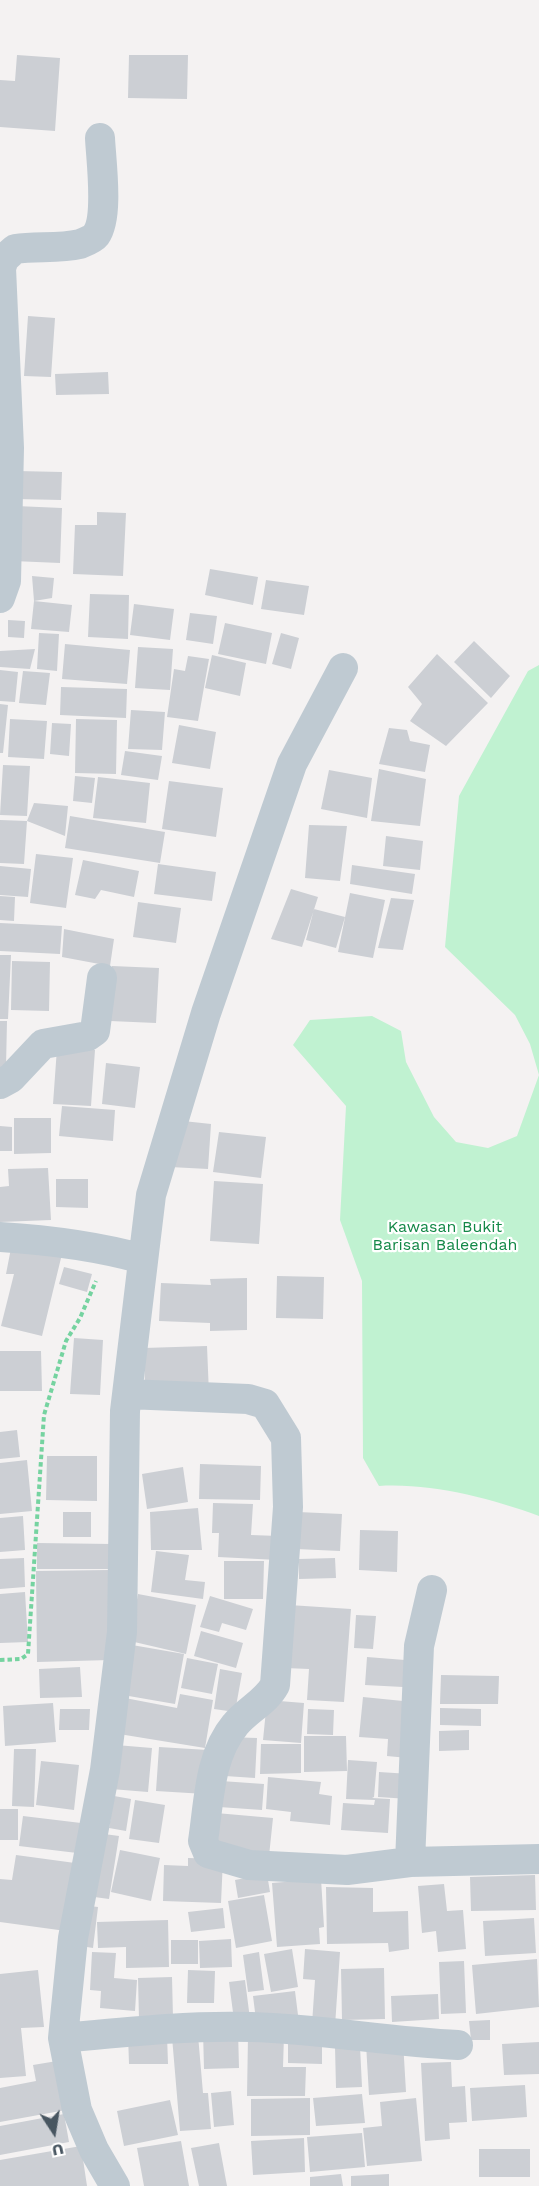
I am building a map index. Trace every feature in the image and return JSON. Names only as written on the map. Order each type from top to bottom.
[{"type":"street","points":[[0,598],[6,581],[9,448],[0,268],[4,259],[15,249],[68,246],[83,243],[96,236],[101,224],[103,193],[100,138]]},
{"type":"street","points":[[115,2186],[94,2150],[77,2110],[63,2038],[73,1938],[105,1770],[122,1632],[127,1394],[151,1195],[206,1013],[292,764],[343,668]]},
{"type":"street","points":[[0,1084],[11,1078],[43,1044],[88,1036],[95,1032],[102,978]]},
{"type":"street","points":[[0,1237],[51,1240],[109,1250],[143,1259]]},
{"type":"street","points":[[127,1394],[248,1399],[265,1404],[286,1438],[288,1507],[275,1686],[271,1694],[239,1719],[225,1737],[216,1760],[203,1841],[205,1850],[211,1855],[249,1865],[305,1869],[347,1870],[410,1862],[539,1859]]},
{"type":"street","points":[[410,1862],[419,1646],[432,1590]]},
{"type":"street","points":[[63,2038],[157,2030],[250,2026],[333,2031],[458,2045]]},
{"type":"path","points":[[0,1660],[21,1659],[28,1654],[44,1415],[66,1341],[80,1318],[109,1250]]},
{"type":"green space","points":[[539,665],[539,1075],[530,1044],[515,1015],[445,947],[459,796],[528,671]]},
{"type":"green space","name":"Kawasan Bukit Barisan Baleendah","points":[[372,1016],[401,1031],[406,1062],[434,1117],[456,1142],[488,1148],[517,1136],[539,1075],[539,1516],[500,1503],[440,1489],[379,1486],[363,1458],[362,1281],[340,1220],[346,1106],[293,1045],[310,1020]]},
{"type":"building","points":[[17,55],[60,58],[55,131],[0,127],[0,80],[15,81]]},
{"type":"building","points":[[129,55],[188,55],[187,99],[128,98]]},
{"type":"building","points":[[28,316],[55,318],[51,377],[24,376]]},
{"type":"building","points":[[108,372],[109,394],[56,395],[55,374]]},
{"type":"building","points":[[17,471],[62,472],[61,500],[16,499]]},
{"type":"building","points":[[16,506],[62,508],[60,563],[13,561]]},
{"type":"building","points":[[97,512],[126,513],[123,576],[73,574],[75,525],[97,525]]},
{"type":"building","points":[[210,569],[258,577],[253,605],[205,595]]},
{"type":"building","points":[[32,576],[54,578],[52,598],[34,601]]},
{"type":"building","points":[[266,580],[309,586],[304,615],[261,609]]},
{"type":"building","points":[[90,594],[129,595],[128,639],[88,637]]},
{"type":"building","points":[[34,601],[72,605],[69,632],[31,629]]},
{"type":"building","points":[[134,604],[174,609],[170,640],[130,635]]},
{"type":"building","points":[[190,613],[217,616],[213,644],[186,640]]},
{"type":"building","points":[[8,620],[25,621],[24,638],[8,637]]},
{"type":"building","points":[[225,623],[272,633],[266,664],[218,654]]},
{"type":"building","points":[[39,633],[59,634],[57,671],[37,669]]},
{"type":"building","points":[[281,633],[299,638],[291,669],[272,664]]},
{"type":"building","points":[[474,641],[510,676],[491,698],[454,662]]},
{"type":"building","points":[[65,644],[130,650],[127,684],[62,679]]},
{"type":"building","points":[[138,647],[173,649],[170,690],[135,688]]},
{"type":"building","points":[[35,649],[30,669],[0,667],[0,651]]},
{"type":"building","points":[[437,654],[488,703],[446,746],[410,721],[422,704],[408,687]]},
{"type":"building","points":[[212,655],[246,663],[240,696],[205,688]]},
{"type":"building","points":[[188,656],[209,659],[198,721],[167,717],[174,669],[185,671]]},
{"type":"building","points":[[0,670],[18,672],[15,702],[0,701]]},
{"type":"building","points":[[23,671],[50,673],[46,705],[19,703]]},
{"type":"building","points":[[61,687],[127,689],[126,718],[60,715]]},
{"type":"building","points":[[0,704],[8,705],[3,753],[0,753]]},
{"type":"building","points":[[131,710],[165,712],[162,750],[128,749]]},
{"type":"building","points":[[10,719],[47,721],[44,759],[8,757]]},
{"type":"building","points":[[76,719],[117,720],[116,774],[75,773]]},
{"type":"building","points":[[52,723],[71,724],[69,756],[50,754]]},
{"type":"building","points":[[179,725],[216,732],[210,769],[172,763]]},
{"type":"building","points":[[389,728],[407,730],[410,741],[430,745],[425,772],[379,764]]},
{"type":"building","points":[[125,751],[162,756],[158,780],[121,775]]},
{"type":"building","points":[[3,765],[30,766],[27,816],[0,815]]},
{"type":"building","points":[[379,769],[426,779],[420,826],[371,821]]},
{"type":"building","points":[[329,770],[372,778],[367,818],[321,809]]},
{"type":"building","points":[[75,776],[95,778],[92,803],[73,801]]},
{"type":"building","points":[[98,777],[150,783],[146,823],[93,818]]},
{"type":"building","points":[[169,781],[223,788],[216,837],[162,829]]},
{"type":"building","points":[[34,803],[68,806],[65,836],[27,821]]},
{"type":"building","points":[[70,816],[165,832],[160,863],[65,848]]},
{"type":"building","points":[[0,820],[27,821],[24,864],[0,863]]},
{"type":"building","points":[[309,825],[347,826],[340,881],[305,878]]},
{"type":"building","points":[[386,836],[423,841],[420,870],[383,866]]},
{"type":"building","points":[[36,854],[73,858],[66,908],[30,903]]},
{"type":"building","points":[[83,860],[139,871],[134,897],[101,890],[95,899],[75,895]]},
{"type":"building","points":[[158,864],[216,872],[212,901],[154,894]]},
{"type":"building","points":[[352,865],[415,874],[412,894],[350,884]]},
{"type":"building","points":[[0,866],[31,869],[28,897],[0,895]]},
{"type":"building","points":[[291,889],[318,897],[302,947],[271,939]]},
{"type":"building","points":[[350,893],[385,900],[373,958],[338,952]]},
{"type":"building","points":[[0,896],[15,897],[14,921],[0,920]]},
{"type":"building","points":[[391,898],[414,900],[403,950],[378,948]]},
{"type":"building","points":[[138,902],[181,908],[176,943],[133,937]]},
{"type":"building","points":[[314,909],[345,917],[336,948],[306,940]]},
{"type":"building","points":[[0,923],[62,926],[60,954],[0,951]]},
{"type":"building","points":[[64,929],[114,939],[110,966],[62,957]]},
{"type":"building","points":[[0,955],[11,955],[8,1019],[0,1019]]},
{"type":"building","points":[[12,961],[50,962],[49,1011],[11,1010]]},
{"type":"building","points":[[112,966],[159,968],[156,1023],[110,1021]]},
{"type":"building","points":[[0,1021],[7,1021],[6,1067],[0,1067]]},
{"type":"building","points":[[57,1048],[95,1050],[91,1106],[53,1104]]},
{"type":"building","points":[[106,1063],[140,1067],[135,1108],[102,1104]]},
{"type":"building","points":[[62,1106],[115,1110],[113,1141],[59,1136]]},
{"type":"building","points":[[14,1118],[51,1118],[51,1153],[14,1154]]},
{"type":"building","points":[[174,1120],[211,1124],[208,1169],[170,1167]]},
{"type":"building","points":[[0,1126],[12,1127],[12,1151],[0,1151]]},
{"type":"building","points":[[219,1132],[266,1137],[261,1178],[213,1172]]},
{"type":"building","points":[[48,1168],[51,1220],[0,1222],[0,1187],[9,1186],[8,1169]]},
{"type":"building","points":[[56,1179],[88,1179],[88,1208],[56,1207]]},
{"type":"building","points":[[214,1181],[263,1184],[259,1244],[210,1241]]},
{"type":"building","points":[[12,1243],[62,1254],[42,1336],[1,1326],[14,1274],[6,1274]]},
{"type":"building","points":[[64,1267],[92,1274],[87,1292],[59,1284]]},
{"type":"building","points":[[277,1276],[324,1277],[323,1319],[276,1318]]},
{"type":"building","points":[[247,1278],[247,1330],[210,1331],[210,1323],[159,1321],[161,1283],[211,1285],[210,1279]]},
{"type":"building","points":[[74,1338],[103,1340],[100,1395],[70,1394]]},
{"type":"building","points":[[207,1346],[209,1394],[145,1389],[144,1348]]},
{"type":"building","points":[[0,1351],[41,1351],[42,1391],[0,1391]]},
{"type":"building","points":[[17,1430],[20,1457],[0,1459],[0,1432]]},
{"type":"building","points":[[47,1456],[97,1456],[97,1501],[46,1500]]},
{"type":"building","points":[[27,1460],[32,1511],[0,1514],[0,1463]]},
{"type":"building","points":[[200,1464],[261,1466],[260,1500],[199,1499]]},
{"type":"building","points":[[183,1467],[188,1502],[147,1509],[142,1474]]},
{"type":"building","points":[[213,1503],[253,1504],[251,1535],[278,1536],[278,1560],[218,1557],[219,1533],[212,1533]]},
{"type":"building","points":[[198,1508],[202,1550],[151,1550],[150,1512]]},
{"type":"building","points":[[63,1512],[91,1512],[91,1537],[63,1537]]},
{"type":"building","points":[[298,1512],[342,1514],[340,1551],[296,1549]]},
{"type":"building","points":[[23,1516],[25,1550],[0,1552],[0,1518]]},
{"type":"building","points":[[360,1530],[398,1531],[397,1572],[359,1570]]},
{"type":"building","points":[[37,1543],[112,1544],[112,1569],[37,1569]]},
{"type":"building","points":[[156,1551],[189,1555],[185,1580],[205,1582],[203,1599],[151,1592]]},
{"type":"building","points":[[24,1558],[25,1587],[0,1589],[0,1559]]},
{"type":"building","points":[[335,1558],[336,1578],[299,1579],[299,1559]]},
{"type":"building","points":[[224,1561],[264,1561],[263,1599],[224,1599]]},
{"type":"building","points":[[109,1570],[110,1660],[37,1662],[36,1571]]},
{"type":"building","points":[[25,1592],[28,1642],[0,1643],[0,1594]]},
{"type":"building","points":[[138,1594],[196,1605],[186,1654],[130,1641]]},
{"type":"building","points":[[210,1596],[253,1609],[246,1630],[222,1623],[219,1632],[200,1627]]},
{"type":"building","points":[[289,1605],[351,1609],[344,1702],[307,1700],[309,1669],[285,1668]]},
{"type":"building","points":[[356,1615],[376,1616],[373,1649],[354,1648]]},
{"type":"building","points":[[201,1631],[243,1643],[236,1668],[194,1656]]},
{"type":"building","points":[[132,1645],[184,1654],[175,1704],[123,1695]]},
{"type":"building","points":[[367,1657],[405,1660],[403,1687],[365,1685]]},
{"type":"building","points":[[187,1658],[218,1664],[212,1694],[181,1688]]},
{"type":"building","points":[[80,1667],[82,1697],[40,1698],[39,1669]]},
{"type":"building","points":[[220,1669],[242,1673],[235,1712],[214,1709]]},
{"type":"building","points":[[441,1675],[499,1676],[498,1704],[440,1704]]},
{"type":"building","points":[[180,1694],[213,1700],[205,1748],[119,1734],[125,1698],[177,1708]]},
{"type":"building","points":[[363,1697],[413,1702],[408,1758],[387,1756],[388,1739],[359,1737]]},
{"type":"building","points":[[267,1700],[304,1703],[301,1743],[263,1740]]},
{"type":"building","points":[[53,1703],[56,1742],[5,1746],[3,1706]]},
{"type":"building","points":[[440,1708],[481,1709],[481,1726],[440,1725]]},
{"type":"building","points":[[60,1709],[90,1709],[89,1730],[59,1730]]},
{"type":"building","points":[[308,1709],[334,1710],[333,1735],[307,1734]]},
{"type":"building","points":[[469,1730],[469,1750],[439,1751],[439,1731]]},
{"type":"building","points":[[304,1736],[346,1736],[347,1771],[304,1772]]},
{"type":"building","points":[[227,1737],[257,1738],[255,1778],[225,1776]]},
{"type":"building","points":[[261,1744],[301,1744],[301,1773],[260,1774]]},
{"type":"building","points":[[116,1745],[152,1748],[148,1792],[111,1789]]},
{"type":"building","points":[[159,1747],[208,1750],[205,1794],[156,1791]]},
{"type":"building","points":[[14,1749],[36,1749],[34,1807],[12,1806]]},
{"type":"building","points":[[348,1760],[377,1762],[374,1797],[372,1798],[390,1799],[388,1833],[341,1830],[343,1803],[374,1805],[375,1800],[346,1799]]},
{"type":"building","points":[[41,1761],[79,1765],[74,1810],[36,1805]]},
{"type":"building","points":[[379,1772],[410,1774],[409,1799],[378,1797]]},
{"type":"building","points":[[268,1777],[321,1782],[319,1794],[332,1796],[330,1825],[290,1821],[291,1812],[266,1809]]},
{"type":"building","points":[[221,1781],[264,1784],[262,1810],[219,1807]]},
{"type":"building","points":[[114,1796],[131,1799],[126,1831],[109,1828]]},
{"type":"building","points":[[135,1800],[165,1805],[159,1843],[129,1839]]},
{"type":"building","points":[[0,1809],[18,1809],[18,1840],[0,1840]]},
{"type":"building","points":[[216,1813],[273,1818],[269,1856],[212,1851]]},
{"type":"building","points":[[23,1816],[81,1823],[77,1853],[19,1846]]},
{"type":"building","points":[[97,1833],[119,1836],[109,1899],[87,1896]]},
{"type":"building","points":[[120,1850],[160,1858],[151,1901],[111,1892]]},
{"type":"building","points":[[16,1855],[75,1863],[66,1931],[0,1922],[0,1879],[12,1880]]},
{"type":"building","points":[[188,1858],[223,1859],[221,1903],[163,1901],[164,1865],[188,1866]]},
{"type":"building","points":[[267,1874],[270,1892],[238,1898],[235,1880]]},
{"type":"building","points":[[535,1875],[536,1910],[471,1911],[470,1877]]},
{"type":"building","points":[[321,1879],[324,1927],[319,1928],[320,1944],[277,1947],[272,1883]]},
{"type":"building","points":[[444,1884],[447,1911],[463,1910],[466,1949],[438,1952],[436,1931],[422,1933],[418,1886]]},
{"type":"building","points":[[326,1887],[373,1888],[373,1912],[408,1911],[409,1949],[389,1952],[388,1943],[327,1944]]},
{"type":"building","points":[[264,1895],[272,1941],[236,1948],[228,1901]]},
{"type":"building","points":[[80,1905],[98,1907],[93,1948],[87,1947]]},
{"type":"building","points":[[223,1908],[225,1928],[191,1932],[188,1912]]},
{"type":"building","points":[[534,1918],[536,1953],[485,1956],[483,1921]]},
{"type":"building","points":[[168,1920],[169,1967],[126,1968],[126,1947],[98,1948],[97,1922]]},
{"type":"building","points":[[231,1939],[232,1967],[200,1968],[199,1941]]},
{"type":"building","points":[[171,1940],[198,1940],[198,1964],[171,1964]]},
{"type":"building","points":[[292,1949],[298,1987],[271,1992],[264,1954]]},
{"type":"building","points":[[305,1949],[340,1952],[335,2026],[312,2024],[315,1980],[303,1979]]},
{"type":"building","points":[[92,1952],[116,1953],[114,1978],[137,1980],[135,2011],[100,2008],[101,1991],[90,1990]]},
{"type":"building","points":[[259,1952],[264,1990],[248,1992],[243,1955]]},
{"type":"building","points":[[537,1959],[539,2007],[476,2014],[472,1965]]},
{"type":"building","points":[[464,1961],[466,2013],[441,2014],[439,1962]]},
{"type":"building","points":[[384,1968],[385,2019],[342,2020],[341,1969]]},
{"type":"building","points":[[38,1970],[44,2027],[21,2028],[26,2076],[0,2078],[0,1974]]},
{"type":"building","points":[[188,1970],[215,1971],[214,2003],[187,2003]]},
{"type":"building","points":[[172,1977],[173,2018],[139,2019],[138,1978]]},
{"type":"building","points":[[245,1980],[250,2019],[234,2020],[229,1982]]},
{"type":"building","points":[[295,1991],[298,2015],[256,2020],[253,1996]]},
{"type":"building","points":[[438,1994],[439,2019],[392,2022],[391,1996]]},
{"type":"building","points":[[490,2020],[490,2040],[471,2040],[469,2021]]},
{"type":"building","points":[[238,2030],[239,2068],[204,2069],[203,2031]]},
{"type":"building","points":[[128,2035],[167,2035],[168,2064],[129,2064]]},
{"type":"building","points":[[198,2035],[203,2093],[208,2093],[211,2129],[180,2131],[172,2037]]},
{"type":"building","points":[[248,2036],[284,2036],[283,2067],[306,2067],[305,2096],[247,2096]]},
{"type":"building","points":[[288,2038],[322,2038],[322,2064],[288,2063]]},
{"type":"building","points":[[403,2041],[406,2092],[369,2095],[366,2044]]},
{"type":"building","points":[[539,2042],[539,2074],[504,2075],[502,2044]]},
{"type":"building","points":[[360,2046],[362,2087],[336,2088],[335,2047]]},
{"type":"building","points":[[57,2061],[66,2110],[0,2122],[0,2088],[36,2081],[33,2065]]},
{"type":"building","points":[[451,2062],[452,2087],[465,2086],[467,2122],[449,2123],[450,2139],[425,2141],[421,2063]]},
{"type":"building","points":[[525,2085],[527,2117],[472,2121],[470,2088]]},
{"type":"building","points":[[231,2091],[234,2125],[214,2127],[211,2093]]},
{"type":"building","points":[[362,2094],[365,2123],[316,2126],[313,2098]]},
{"type":"building","points":[[310,2098],[310,2135],[251,2136],[251,2099]]},
{"type":"building","points":[[416,2098],[422,2161],[367,2166],[363,2128],[382,2126],[380,2102]]},
{"type":"building","points":[[170,2100],[178,2135],[124,2146],[117,2111]]},
{"type":"building","points":[[64,2114],[69,2142],[0,2155],[0,2126]]},
{"type":"building","points":[[362,2133],[365,2167],[310,2172],[307,2137]]},
{"type":"building","points":[[304,2138],[305,2172],[253,2175],[251,2141]]},
{"type":"building","points":[[181,2141],[189,2186],[144,2186],[137,2148]]},
{"type":"building","points":[[219,2143],[227,2186],[199,2186],[191,2148]]},
{"type":"building","points":[[81,2146],[87,2186],[0,2186],[0,2160]]},
{"type":"building","points":[[479,2149],[530,2149],[530,2177],[479,2177]]},
{"type":"building","points":[[341,2174],[343,2186],[310,2186],[310,2177]]},
{"type":"building","points":[[389,2174],[389,2186],[351,2186],[351,2176]]}]
